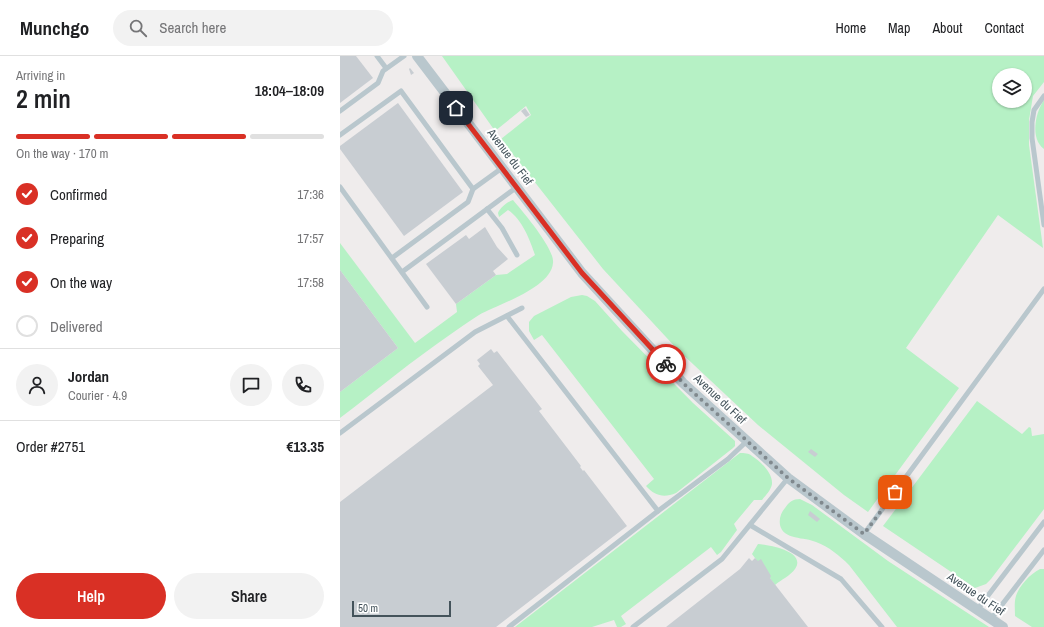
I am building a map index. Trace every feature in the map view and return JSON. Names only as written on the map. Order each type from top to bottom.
[{"type":"street","name":"Avenue du Fief","points":[[417,56],[588,278],[683,383],[788,478],[864,534],[1003,627]]},
{"type":"lane","points":[[377,56],[386,68]]},
{"type":"lane","points":[[340,111],[378,83],[383,70],[404,56]]},
{"type":"lane","points":[[340,135],[401,91],[473,189]]},
{"type":"lane","points":[[1044,96],[1034,110],[1032,122],[1032,138],[1044,225]]},
{"type":"lane","points":[[392,258],[468,202],[473,189],[502,168]]},
{"type":"lane","points":[[340,187],[427,307]]},
{"type":"lane","points":[[402,272],[517,187]]},
{"type":"lane","points":[[487,208],[502,228],[517,255]]},
{"type":"lane","points":[[864,534],[1044,289]]},
{"type":"lane","points":[[340,433],[475,332],[522,308]]},
{"type":"lane","points":[[507,316],[658,511]]},
{"type":"lane","points":[[509,627],[658,511],[728,459],[747,441]]},
{"type":"lane","points":[[633,627],[722,559],[788,478]]},
{"type":"lane","points":[[977,610],[1044,522]]},
{"type":"lane","points":[[750,525],[840,579],[882,627]]},
{"type":"lane","points":[[991,619],[1044,550]]},
{"type":"green space","points":[[442,56],[1044,56],[1044,82],[1033,96],[1032,102],[1032,68],[992,68],[992,108],[1031,108],[1029,120],[1029,145],[1043,248],[998,215],[906,348],[959,388],[868,512],[844,495],[758,425],[678,350],[603,269],[501,139],[531,115],[526,106],[495,131]]},
{"type":"green space","points":[[1044,100],[1044,149],[1037,139],[1035,126],[1038,112]]},
{"type":"green space","points":[[513,200],[538,231],[549,249],[553,263],[550,272],[534,288],[468,322],[423,354],[340,418],[340,392],[398,348],[340,270],[340,243],[415,343],[457,312],[456,304],[496,275],[507,274],[535,255],[525,230],[513,214],[508,210],[499,217],[498,213],[500,209]]},
{"type":"green space","points":[[582,295],[595,301],[622,331],[693,403],[735,441],[735,446],[733,448],[676,493],[664,496],[656,494],[646,486],[654,479],[542,335],[534,340],[529,331],[529,322],[534,316],[571,297]]},
{"type":"green space","points":[[977,401],[1022,434],[1029,427],[1031,428],[1032,436],[1044,434],[1044,509],[991,579],[986,584],[975,588],[883,526]]},
{"type":"green space","points":[[740,453],[749,454],[762,464],[772,480],[772,484],[762,500],[754,500],[734,524],[737,530],[721,552],[717,555],[711,547],[621,616],[626,624],[621,627],[617,627],[614,620],[592,627],[515,627]]},
{"type":"green space","points":[[800,499],[812,505],[888,561],[989,627],[897,627],[849,565],[841,558],[821,544],[811,540],[790,536],[782,530],[780,520],[782,512],[791,501]]},
{"type":"green space","points":[[758,544],[778,548],[791,553],[796,558],[797,563],[795,569],[775,585],[752,554]]},
{"type":"green space","points":[[1040,569],[1044,569],[1044,627],[1032,627],[1015,616],[1015,601],[1017,592],[1022,584],[1032,574]]},
{"type":"building","points":[[340,56],[356,56],[373,78],[340,103]]},
{"type":"building","points":[[410,68],[414,73],[411,75],[409,69]]},
{"type":"building","points":[[398,103],[463,192],[404,236],[340,149],[340,146]]},
{"type":"building","points":[[525,108],[530,115],[526,117],[521,111]]},
{"type":"building","points":[[485,227],[497,247],[508,259],[493,271],[496,275],[456,304],[426,264],[466,235],[469,239]]},
{"type":"building","points":[[340,270],[398,348],[340,392]]},
{"type":"building","points":[[491,349],[494,353],[497,351],[542,409],[539,411],[581,466],[580,467],[583,471],[584,470],[627,526],[496,627],[340,627],[340,502],[493,385],[478,366],[480,364],[477,360]]},
{"type":"building","points":[[811,449],[818,454],[815,457],[808,452]]},
{"type":"building","points":[[810,511],[820,519],[817,522],[808,515]]},
{"type":"building","points":[[749,558],[752,561],[755,558],[758,561],[761,559],[771,576],[770,578],[808,627],[666,627],[740,569]]},
{"type":"way so far","points":[[666,364],[683,383],[788,478],[864,534],[895,492]]},
{"type":"route","points":[[456,108],[582,273],[666,364]]}]
